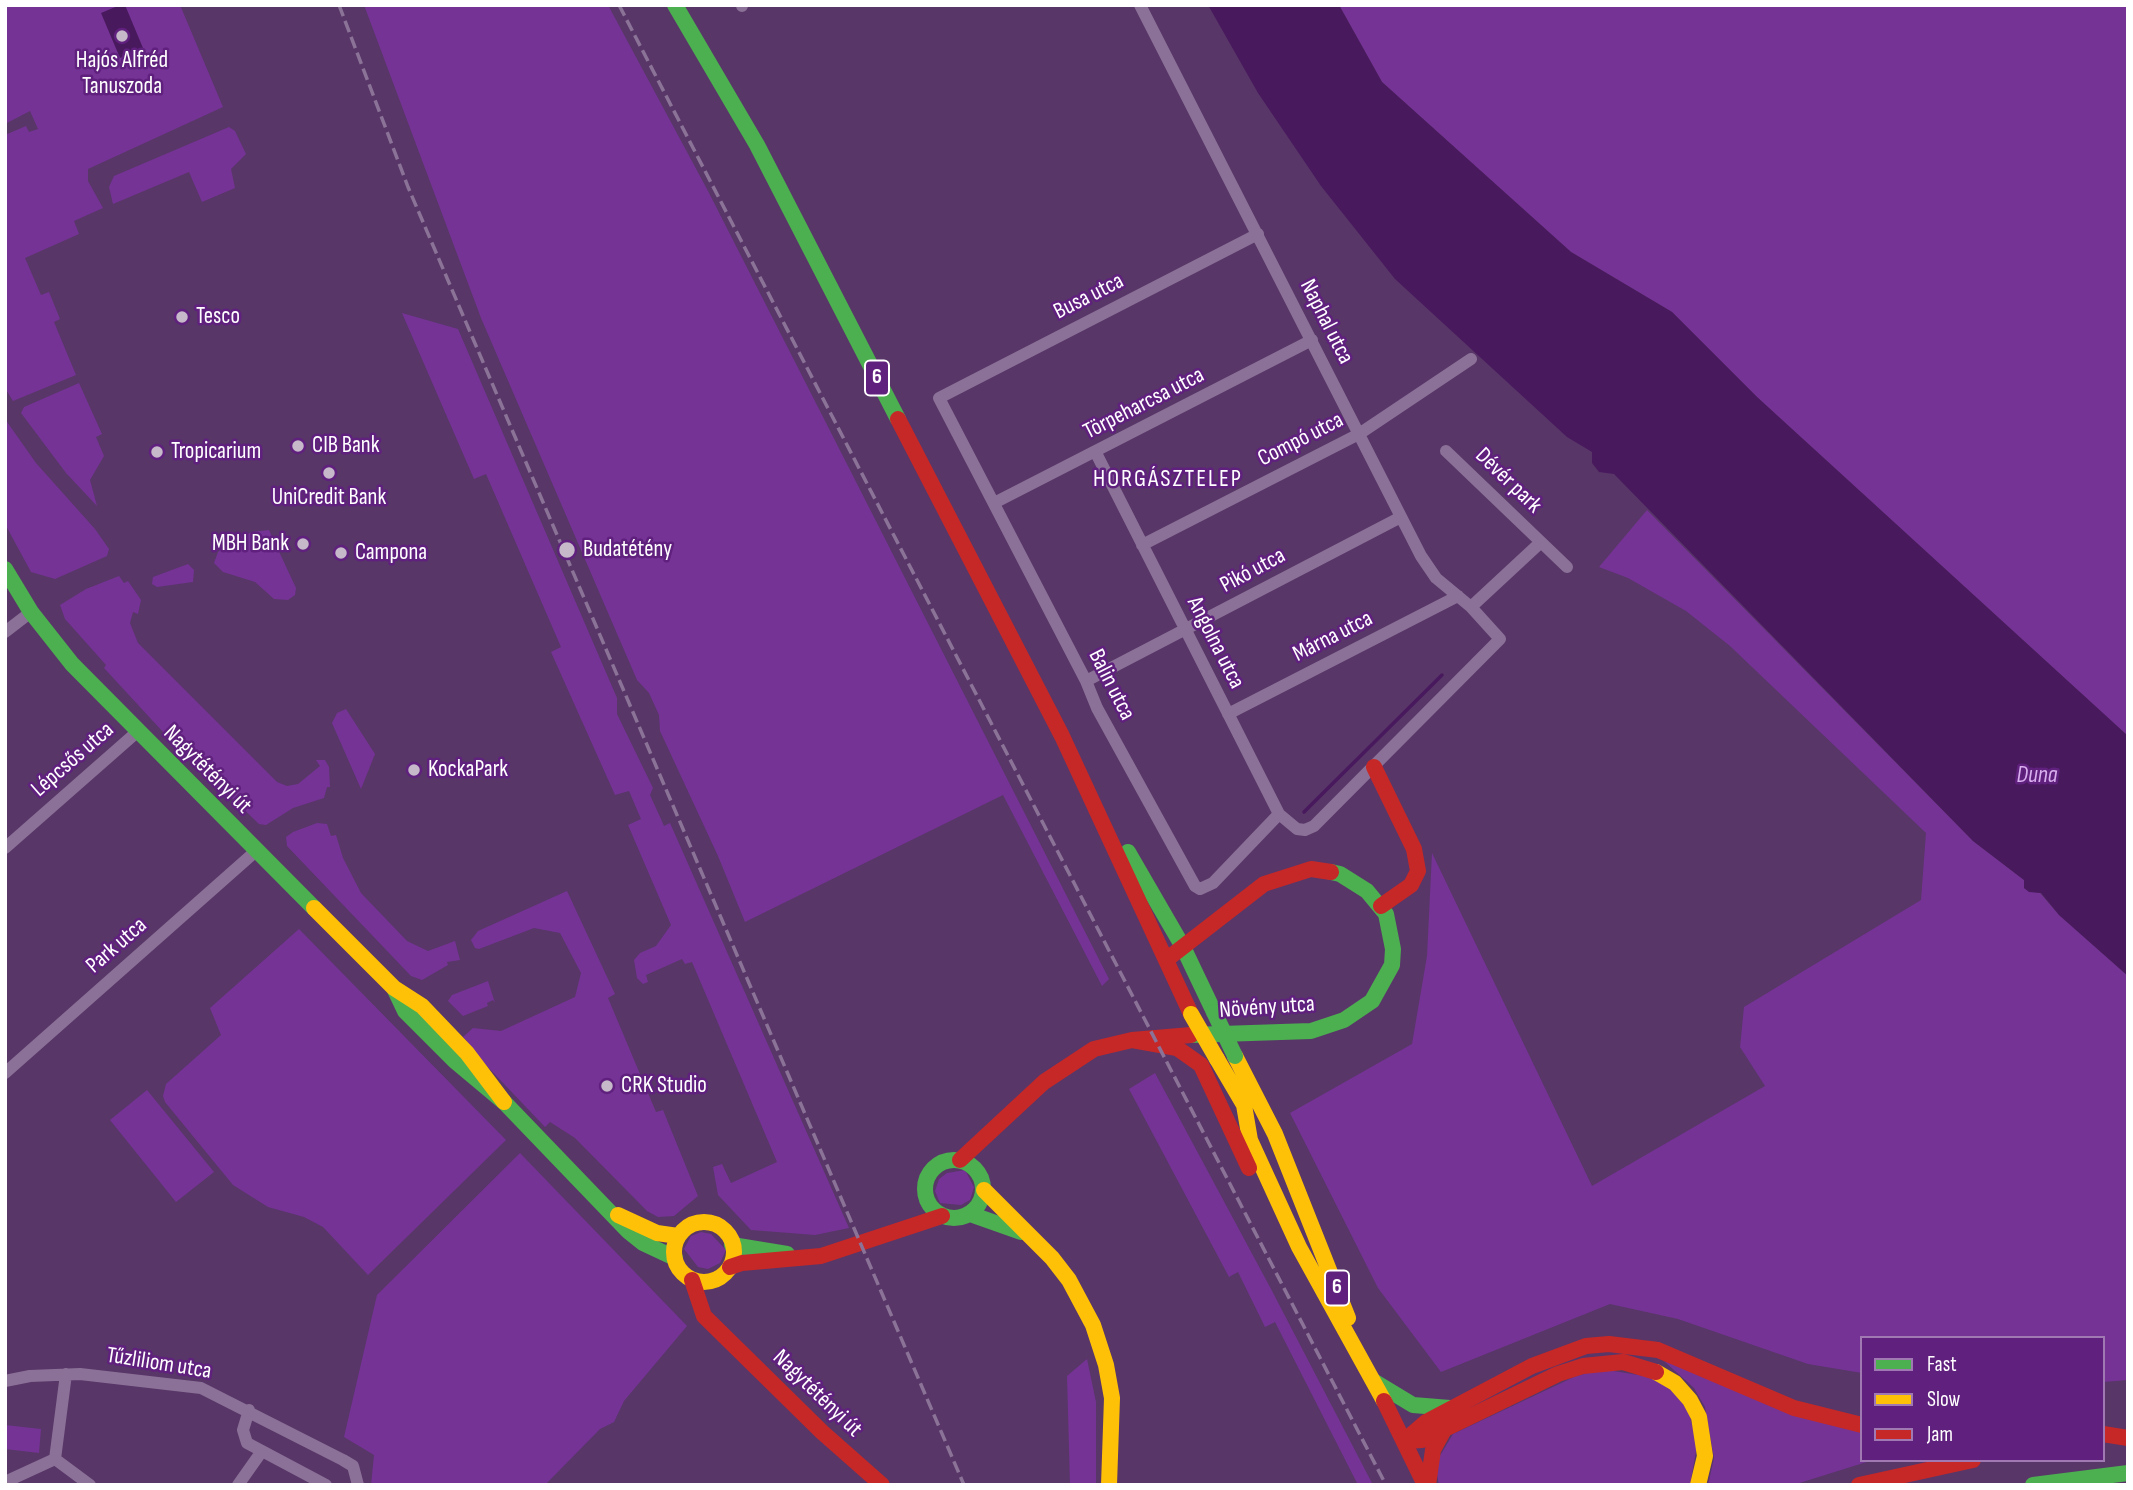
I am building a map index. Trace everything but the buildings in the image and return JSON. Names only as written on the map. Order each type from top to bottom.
[{"type":"main road","name":"6","points":[[676,5],[757,145],[1062,736],[1191,1014],[1244,1105],[1250,1140],[1298,1247],[1371,1376],[1427,1485]]},
{"type":"main road","points":[[683,5],[687,24]]},
{"type":"main road","name":"Nagytétényi út","points":[[5,569],[31,612],[72,664],[137,732],[394,988],[428,1013],[467,1054],[504,1102],[643,1243],[675,1258],[682,1272],[692,1280],[704,1316],[822,1432],[882,1485]]},
{"type":"main road","name":"6","points":[[1062,736],[1183,947],[1236,1056],[1292,1174],[1371,1376]]},
{"type":"main road","points":[[1166,960],[1251,892],[1296,872],[1311,869],[1340,874],[1367,891],[1381,906],[1410,885],[1418,871],[1414,849],[1374,768]]},
{"type":"main road","name":"Növény utca","points":[[901,1227],[925,1194],[925,1184],[933,1169],[946,1161],[960,1160],[1044,1083],[1077,1057],[1101,1047],[1132,1040],[1172,1035],[1291,1033],[1328,1027],[1344,1020],[1372,1001],[1389,973],[1393,949],[1392,933],[1381,906]]},
{"type":"main road","points":[[1132,1040],[1177,1048],[1187,1052],[1200,1065],[1269,1209],[1298,1247]]},
{"type":"main road","name":"Növény utca","points":[[979,1173],[985,1150],[997,1127]]},
{"type":"main road","points":[[730,1267],[821,1256],[853,1248],[901,1227],[942,1216],[961,1218],[970,1214],[982,1200],[984,1190],[979,1173],[960,1160]]},
{"type":"main road","points":[[984,1190],[1052,1258],[1069,1280],[1102,1349],[1112,1398],[1109,1485]]},
{"type":"main road","points":[[925,1194],[928,1203],[942,1216]]},
{"type":"main road","name":"Nagytétényi út","points":[[613,1213],[657,1233],[678,1236]]},
{"type":"main road","points":[[970,1214],[1027,1234]]},
{"type":"main road","points":[[675,1258],[678,1236],[692,1222],[708,1221],[725,1230],[732,1245],[733,1260],[730,1267],[711,1283],[692,1280]]},
{"type":"main road","points":[[732,1245],[803,1257]]},
{"type":"main road","name":"Nagytétényi út","points":[[711,1283],[709,1303],[723,1335]]},
{"type":"main road","points":[[1404,1441],[1426,1422],[1450,1408],[1563,1353],[1586,1346],[1620,1344],[1658,1350],[1794,1408],[1860,1424]]},
{"type":"main road","points":[[1404,1441],[1422,1440],[1558,1374],[1583,1366],[1606,1362],[1644,1366],[1675,1383],[1699,1417],[1705,1440],[1698,1485]]},
{"type":"main road","points":[[1371,1376],[1413,1405],[1450,1408]]},
{"type":"main road","points":[[1427,1485],[1433,1450],[1444,1430]]},
{"type":"main road","points":[[2105,1434],[2128,1440]]},
{"type":"main road","points":[[2105,1444],[2128,1440]]},
{"type":"main road","points":[[1859,1485],[1964,1462]]},
{"type":"main road","points":[[2033,1485],[2128,1473]]},
{"type":"street","name":"Naphal utca","points":[[1140,5],[1401,517],[1436,578],[1471,607],[1500,639],[1374,768]]},
{"type":"street","name":"Busa utca","points":[[939,398],[1258,234]]},
{"type":"street","name":"Törpeharcsa utca","points":[[994,503],[1312,340]]},
{"type":"street","name":"Compó utca","points":[[1142,545],[1359,434],[1471,359]]},
{"type":"street","name":"Balin utca","points":[[939,398],[1086,681],[1097,708],[1195,886],[1200,889],[1213,883],[1279,814]]},
{"type":"street","name":"Dévér park","points":[[1446,451],[1567,567]]},
{"type":"street","name":"Angolna utca","points":[[1096,453],[1279,814]]},
{"type":"street","name":"Pikó utca","points":[[1086,681],[1401,517]]},
{"type":"street","name":"Dévér park","points":[[1471,607],[1541,542]]},
{"type":"street","name":"Márna utca","points":[[1228,714],[1458,596]]},
{"type":"street","points":[[5,632],[31,612]]},
{"type":"street","name":"Lépcsős utca","points":[[5,848],[137,732]]},
{"type":"street","points":[[1279,814],[1297,829],[1305,830],[1314,826],[1374,768]]},
{"type":"street","name":"Park utca","points":[[5,1073],[256,851]]},
{"type":"street","points":[[55,1459],[66,1374]]},
{"type":"street","name":"Tűzliliom utca","points":[[5,1381],[66,1374],[188,1385],[213,1392],[352,1466],[358,1485]]},
{"type":"street","points":[[249,1410],[244,1421],[243,1437],[262,1451],[326,1485]]},
{"type":"street","points":[[238,1485],[262,1451]]},
{"type":"street","points":[[5,1482],[55,1459]]},
{"type":"street","points":[[55,1459],[90,1485]]},
{"type":"shaded area","points":[[5,5],[180,5],[223,107],[88,169],[88,181],[103,208],[74,221],[79,234],[25,258],[41,295],[49,292],[60,319],[54,322],[76,375],[13,401],[5,388],[5,135],[26,126],[29,132],[38,129],[30,111],[5,124]]},
{"type":"shaded area","points":[[364,5],[608,5],[708,191],[1109,979],[1102,986],[1003,795],[745,922],[718,856],[660,731],[659,715],[649,693],[637,680],[481,318]]},
{"type":"shaded area","points":[[1339,5],[2128,5],[2128,736],[1757,397],[1672,312],[1571,252],[1382,82]]},
{"type":"shaded area","points":[[229,127],[235,131],[246,154],[231,169],[235,188],[202,202],[189,172],[113,204],[109,187],[114,176]]},
{"type":"shaded area","points":[[402,313],[458,329],[617,698],[617,714],[653,788],[650,795],[664,826],[670,823],[849,1228],[815,1235],[751,1230],[718,1195],[713,1167],[722,1164],[731,1183],[777,1162],[692,962],[685,964],[682,959],[646,975],[648,982],[643,984],[637,978],[634,960],[640,953],[656,946],[671,925],[628,825],[641,819],[629,791],[615,795],[551,652],[561,647],[486,474],[474,479]]},
{"type":"shaded area","points":[[79,383],[102,434],[96,437],[104,456],[90,480],[97,506],[66,473],[21,413],[24,407]]},
{"type":"shaded area","points":[[5,419],[36,463],[95,529],[109,549],[107,556],[55,579],[31,572],[5,524]]},
{"type":"shaded area","points":[[1647,510],[1973,841],[2024,880],[2024,888],[2040,893],[2059,915],[2128,976],[2128,1380],[2105,1382],[2105,1336],[1860,1336],[1860,1373],[1808,1364],[1678,1319],[1610,1304],[1441,1372],[1378,1288],[1290,1113],[1412,1044],[1427,956],[1432,853],[1592,1186],[1765,1086],[1740,1047],[1744,1007],[1921,900],[1926,833],[1730,646],[1686,611],[1628,578],[1599,567]]},
{"type":"shaded area","points":[[269,530],[296,588],[295,595],[288,600],[274,599],[255,582],[223,572],[214,563],[218,552],[229,542],[252,532]]},
{"type":"shaded area","points":[[188,564],[194,570],[193,582],[157,587],[152,584],[153,577]]},
{"type":"shaded area","points":[[119,576],[124,583],[128,581],[141,600],[138,614],[133,612],[130,623],[138,643],[277,782],[287,786],[298,784],[320,766],[316,760],[325,760],[329,767],[330,787],[327,787],[324,798],[293,808],[266,825],[259,824],[163,732],[104,668],[106,665],[65,619],[60,605],[86,589]]},
{"type":"shaded area","points":[[346,709],[375,754],[361,789],[332,723],[337,713]]},
{"type":"shaded area","points":[[317,823],[327,824],[331,836],[336,835],[343,858],[361,893],[407,941],[428,951],[455,941],[460,960],[447,962],[448,965],[422,980],[411,976],[287,846],[286,837]]},
{"type":"shaded area","points":[[567,891],[615,994],[608,998],[656,1112],[663,1110],[698,1196],[674,1216],[658,1217],[647,1211],[575,1138],[550,1122],[545,1127],[465,1043],[467,1041],[463,1037],[473,1028],[501,1031],[575,997],[581,973],[560,933],[534,928],[479,949],[475,948],[471,940],[478,931]]},
{"type":"shaded area","points":[[299,929],[506,1140],[368,1275],[323,1227],[304,1217],[268,1207],[233,1185],[165,1102],[163,1096],[166,1084],[221,1035],[210,1008]]},
{"type":"shaded area","points":[[488,981],[495,1003],[493,1000],[487,1003],[488,1006],[463,1016],[448,1001],[452,995]]},
{"type":"shaded area","points":[[1155,1073],[1373,1485],[1358,1485],[1275,1322],[1265,1327],[1238,1272],[1229,1277],[1129,1089]]},
{"type":"shaded area","points":[[147,1090],[214,1172],[176,1202],[110,1120]]},
{"type":"shaded area","points":[[520,1153],[687,1326],[624,1401],[614,1422],[600,1429],[545,1485],[371,1485],[374,1455],[344,1437],[377,1295]]},
{"type":"shaded area","points":[[965,1170],[974,1187],[970,1200],[961,1205],[940,1203],[935,1191],[939,1179],[947,1173]]},
{"type":"shaded area","points":[[701,1232],[711,1234],[726,1250],[720,1263],[708,1269],[698,1267],[684,1249],[691,1236]]},
{"type":"shaded area","points":[[1087,1359],[1096,1402],[1096,1485],[1070,1485],[1067,1376]]},
{"type":"shaded area","points":[[1664,1361],[1860,1432],[1860,1462],[1867,1462],[1793,1485],[1708,1485],[1714,1458],[1705,1407],[1694,1388]]},
{"type":"shaded area","points":[[1601,1369],[1651,1377],[1677,1393],[1690,1416],[1697,1446],[1690,1485],[1439,1485],[1435,1464],[1453,1434],[1574,1377]]},
{"type":"shaded area","points":[[5,1425],[41,1429],[39,1453],[5,1449]]},
{"type":"water","points":[[125,5],[143,48],[120,58],[101,13]]},
{"type":"water","name":"Duna","points":[[1208,5],[1339,5],[1382,82],[1571,252],[1672,312],[1757,397],[2128,736],[2128,976],[2059,915],[2041,893],[2029,892],[2024,888],[2024,880],[1973,841],[1614,474],[1599,472],[1592,463],[1592,452],[1567,437],[1395,279],[1321,186],[1258,93]]},
{"type":"waterway","points":[[1304,812],[1442,675]]},
{"type":"railway","points":[[339,5],[408,187],[964,1485]]},
{"type":"railway","points":[[619,5],[1386,1485]]},
{"type":"traffic: fast","points":[[675,5],[757,145],[898,419]]},
{"type":"traffic: fast","points":[[5,569],[31,612],[72,664],[314,908]]},
{"type":"traffic: fast","points":[[1128,852],[1183,947],[1214,1012]]},
{"type":"traffic: fast","points":[[1191,1035],[1311,1031],[1344,1020],[1372,1001],[1392,965],[1393,949],[1386,914],[1367,891],[1340,874],[1331,872]]},
{"type":"traffic: fast","points":[[395,990],[405,1011],[455,1061],[504,1102],[628,1231],[643,1243],[675,1258]]},
{"type":"traffic: fast","points":[[1214,1012],[1235,1056]]},
{"type":"traffic: fast","points":[[948,1160],[960,1160],[975,1168],[983,1183],[983,1189],[983,1195],[975,1210],[960,1218],[948,1218],[933,1210],[925,1195],[925,1183],[933,1168],[948,1160]]},
{"type":"traffic: fast","points":[[970,1214],[1021,1232]]},
{"type":"traffic: fast","points":[[732,1245],[787,1254]]},
{"type":"traffic: fast","points":[[1375,1382],[1413,1405],[1450,1408]]},
{"type":"traffic: fast","points":[[2033,1485],[2128,1473]]},
{"type":"traffic: slow","points":[[314,908],[394,988],[422,1006],[467,1053],[504,1102]]},
{"type":"traffic: slow","points":[[1191,1014],[1217,1059]]},
{"type":"traffic: slow","points":[[1235,1056],[1275,1134],[1348,1318]]},
{"type":"traffic: slow","points":[[1217,1059],[1244,1105],[1250,1140],[1299,1247],[1384,1401]]},
{"type":"traffic: slow","points":[[984,1190],[1052,1258],[1069,1280],[1093,1325],[1106,1365],[1112,1398],[1109,1485]]},
{"type":"traffic: slow","points":[[618,1215],[657,1233],[678,1236]]},
{"type":"traffic: slow","points":[[698,1222],[710,1222],[729,1235],[734,1252],[732,1264],[721,1277],[710,1282],[698,1282],[679,1269],[674,1258],[674,1246],[687,1227],[698,1222]]},
{"type":"traffic: slow","points":[[1656,1372],[1675,1383],[1690,1400],[1699,1417],[1705,1456],[1698,1485]]},
{"type":"traffic: jam","points":[[898,419],[1062,736],[1191,1014]]},
{"type":"traffic: jam","points":[[1374,767],[1414,849],[1418,871],[1411,885],[1381,906]]},
{"type":"traffic: jam","points":[[1166,960],[1264,884],[1311,869],[1331,872]]},
{"type":"traffic: jam","points":[[960,1160],[1044,1082],[1094,1049],[1132,1040],[1191,1035]]},
{"type":"traffic: jam","points":[[1132,1040],[1177,1048],[1201,1065],[1249,1168]]},
{"type":"traffic: jam","points":[[730,1267],[742,1263],[821,1256],[942,1216]]},
{"type":"traffic: jam","points":[[692,1280],[704,1316],[822,1432],[882,1485]]},
{"type":"traffic: jam","points":[[1404,1441],[1426,1422],[1532,1366],[1586,1346],[1609,1344],[1658,1350],[1794,1408],[1860,1424]]},
{"type":"traffic: jam","points":[[1406,1441],[1422,1440],[1558,1374],[1583,1366],[1623,1362],[1656,1372]]},
{"type":"traffic: jam","points":[[1384,1401],[1425,1485]]},
{"type":"traffic: jam","points":[[1428,1485],[1433,1450],[1444,1430]]},
{"type":"traffic: jam","points":[[2105,1434],[2128,1438]]},
{"type":"traffic: jam","points":[[1859,1485],[1964,1462]]},
{"type":"place","name":"Hajós Alfréd Tanuszoda","points":[[122,36]]},
{"type":"place","name":"Tesco","points":[[182,317]]},
{"type":"place","name":"CIB Bank","points":[[298,446]]},
{"type":"place","name":"Tropicarium","points":[[157,452]]},
{"type":"place","name":"UniCredit Bank","points":[[329,473]]},
{"type":"place","name":"MBH Bank","points":[[303,544]]},
{"type":"place","name":"Budatétény","points":[[567,550]]},
{"type":"place","name":"Campona","points":[[341,553]]},
{"type":"place","name":"KockaPark","points":[[414,770]]},
{"type":"place","name":"CRK Studio","points":[[607,1086]]},
{"type":"district","name":"HORGÁSZTELEP","points":[[1168,480]]}]
